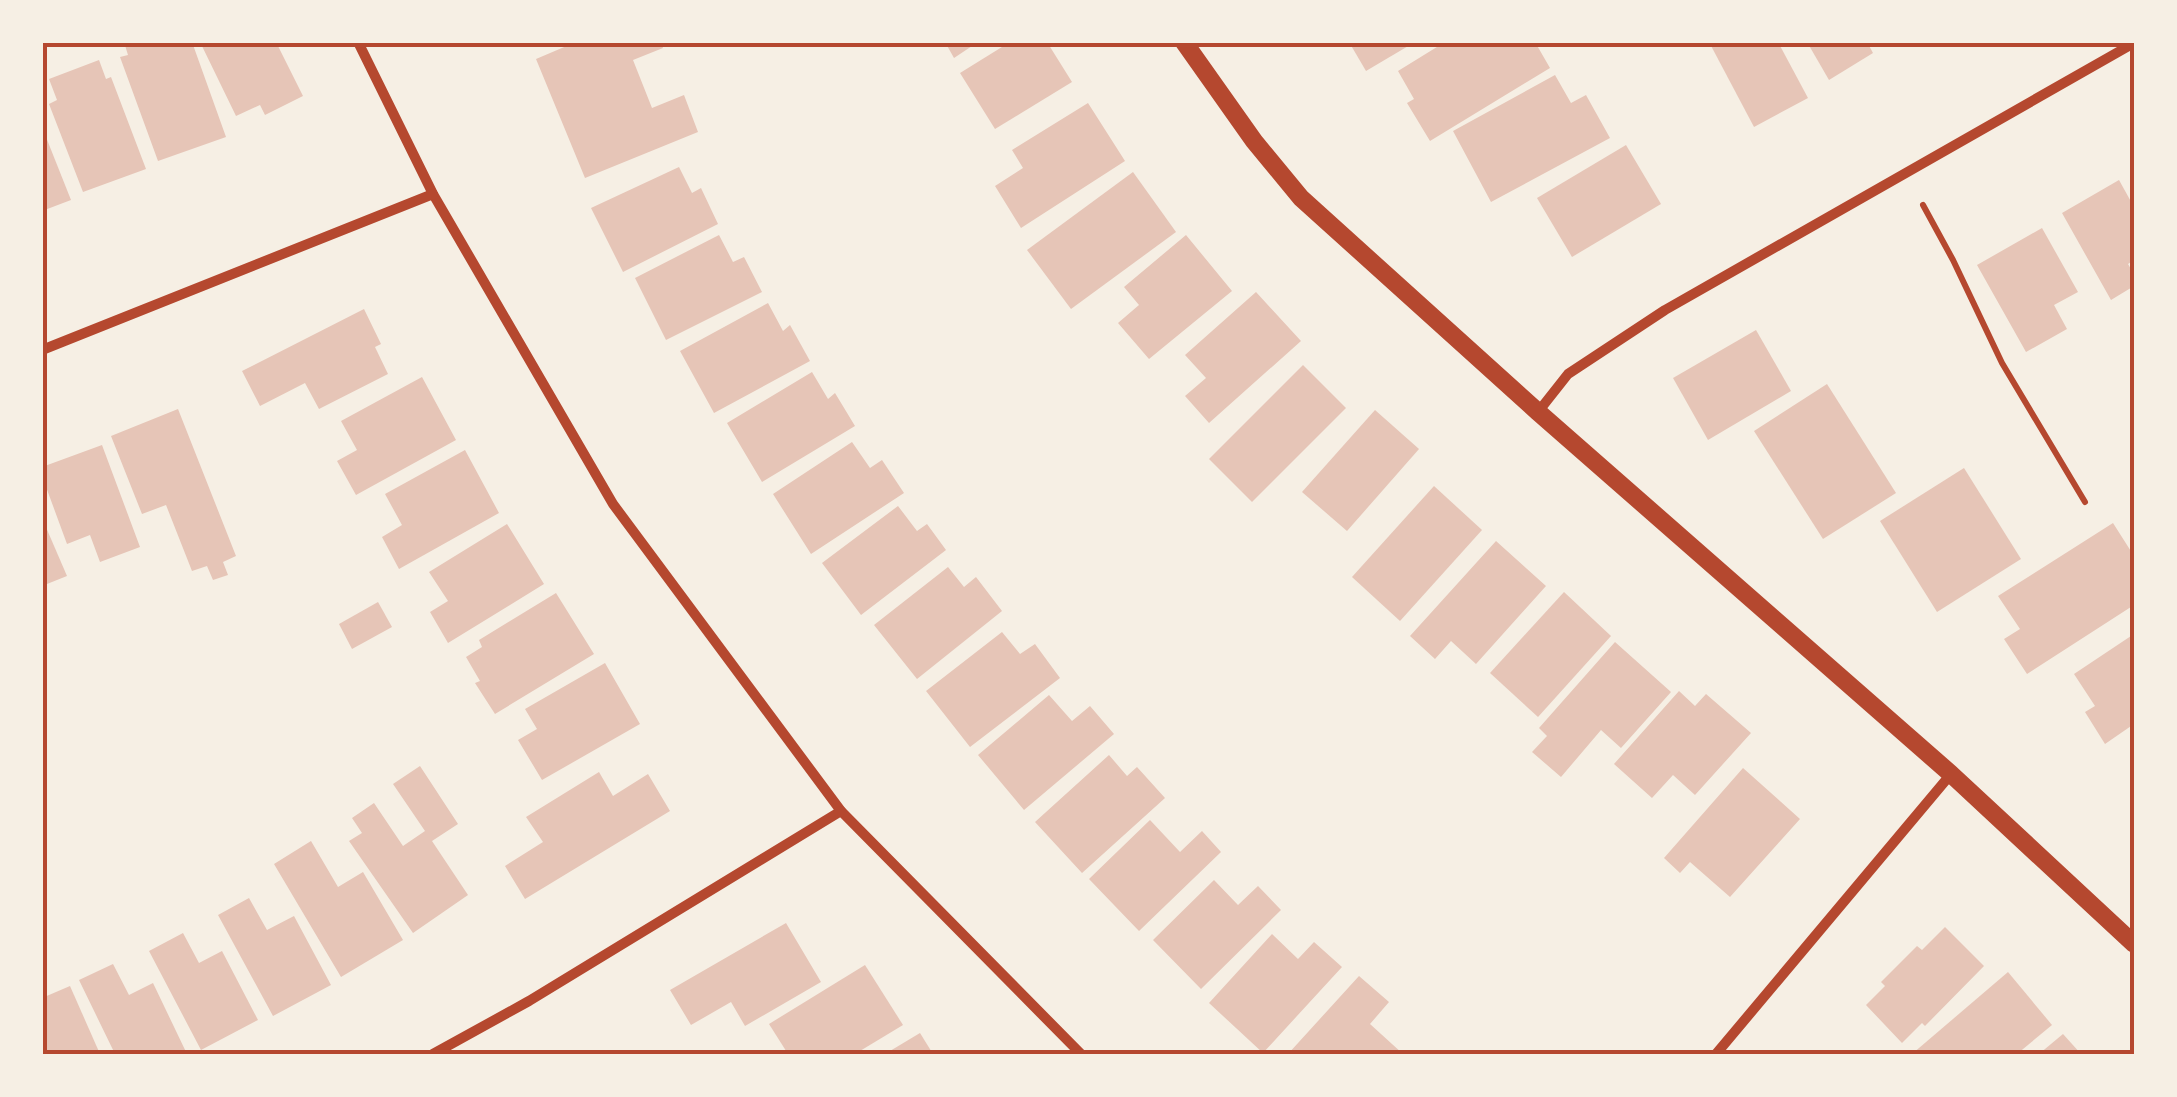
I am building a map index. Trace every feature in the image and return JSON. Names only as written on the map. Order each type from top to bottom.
[{"type":"street","points":[[358,42],[433,194],[614,504],[840,810],[1081,1054]]},
{"type":"street","points":[[1184,42],[1254,141],[1302,198],[1538,412],[1950,774],[2134,944]]},
{"type":"street","points":[[1538,412],[1568,374],[1665,310],[2134,43]]},
{"type":"street","points":[[42,350],[433,194]]},
{"type":"street","points":[[1716,1054],[1950,774]]},
{"type":"street","points":[[434,1054],[840,810]]},
{"type":"path","points":[[1905,174],[1954,260],[2002,363],[2084,502]]},
{"type":"building","points":[[124,42],[192,42],[226,137],[158,161],[120,57],[128,55]]},
{"type":"building","points":[[276,42],[303,96],[265,115],[260,105],[236,116],[201,44]]},
{"type":"building","points":[[576,42],[661,42],[663,48],[633,60],[652,108],[684,95],[698,132],[585,178],[536,59]]},
{"type":"building","points":[[945,42],[978,42],[954,58]]},
{"type":"building","points":[[1010,42],[1047,42],[1072,82],[995,129],[960,73]]},
{"type":"building","points":[[1349,42],[1415,42],[1366,71]]},
{"type":"building","points":[[1445,42],[1535,42],[1550,68],[1430,141],[1407,103],[1414,99],[1398,71]]},
{"type":"building","points":[[1709,42],[1778,42],[1808,98],[1754,127]]},
{"type":"building","points":[[1807,42],[1867,42],[1873,53],[1829,80]]},
{"type":"building","points":[[99,60],[106,79],[111,77],[146,169],[83,192],[49,104],[57,100],[49,79]]},
{"type":"building","points":[[1555,75],[1571,103],[1586,95],[1610,138],[1491,202],[1453,131]]},
{"type":"building","points":[[1088,103],[1125,161],[1021,228],[995,186],[1023,168],[1012,150]]},
{"type":"building","points":[[42,127],[71,200],[42,211]]},
{"type":"building","points":[[1626,145],[1661,204],[1572,257],[1537,198]]},
{"type":"building","points":[[679,167],[692,193],[701,188],[718,224],[623,272],[591,208]]},
{"type":"building","points":[[1133,172],[1176,232],[1071,309],[1027,250]]},
{"type":"building","points":[[2119,180],[2134,207],[2134,260],[2128,264],[2134,274],[2134,286],[2111,300],[2062,213]]},
{"type":"building","points":[[2042,228],[2078,292],[2054,305],[2067,329],[2026,352],[1977,265]]},
{"type":"building","points":[[719,235],[733,262],[744,257],[762,292],[666,340],[635,278]]},
{"type":"building","points":[[1186,235],[1232,291],[1149,359],[1118,323],[1139,305],[1124,287]]},
{"type":"building","points":[[1256,292],[1301,341],[1209,423],[1185,396],[1206,378],[1185,355]]},
{"type":"building","points":[[768,303],[783,331],[790,325],[810,361],[714,413],[680,351]]},
{"type":"building","points":[[364,309],[381,344],[375,347],[388,374],[319,409],[305,383],[260,406],[242,371]]},
{"type":"building","points":[[1756,330],[1791,391],[1708,440],[1673,378]]},
{"type":"building","points":[[1303,365],[1346,408],[1252,502],[1209,459]]},
{"type":"building","points":[[812,372],[828,399],[835,393],[855,426],[762,482],[727,423]]},
{"type":"building","points":[[422,377],[456,440],[356,495],[337,461],[357,450],[341,421]]},
{"type":"building","points":[[1827,384],[1896,493],[1823,539],[1754,431]]},
{"type":"building","points":[[178,409],[236,556],[223,562],[228,575],[213,580],[207,566],[192,571],[166,505],[142,514],[111,436]]},
{"type":"building","points":[[1375,410],[1419,449],[1347,531],[1302,492]]},
{"type":"building","points":[[852,442],[870,468],[882,460],[904,493],[811,554],[773,494]]},
{"type":"building","points":[[102,445],[140,547],[100,562],[90,535],[67,544],[42,467]]},
{"type":"building","points":[[465,450],[499,513],[399,569],[382,537],[402,525],[385,494]]},
{"type":"building","points":[[1964,468],[2021,559],[1937,612],[1880,521]]},
{"type":"building","points":[[1434,486],[1482,530],[1400,621],[1352,577]]},
{"type":"building","points":[[898,506],[917,531],[927,524],[946,550],[861,615],[822,563]]},
{"type":"building","points":[[42,518],[67,576],[42,586]]},
{"type":"building","points":[[2113,523],[2134,556],[2134,605],[2027,674],[2004,639],[2020,629],[1998,596]]},
{"type":"building","points":[[507,524],[544,584],[448,643],[430,612],[448,601],[429,572]]},
{"type":"building","points":[[1496,541],[1546,586],[1476,664],[1451,641],[1435,659],[1410,636]]},
{"type":"building","points":[[948,567],[964,587],[976,577],[1002,611],[917,679],[874,625]]},
{"type":"building","points":[[1564,592],[1611,636],[1538,717],[1490,673]]},
{"type":"building","points":[[556,593],[594,654],[495,714],[475,683],[480,681],[466,657],[482,647],[479,640]]},
{"type":"building","points":[[378,602],[392,627],[352,649],[339,624]]},
{"type":"building","points":[[1002,632],[1020,654],[1035,644],[1060,678],[970,747],[926,691]]},
{"type":"building","points":[[2134,634],[2134,724],[2105,744],[2085,712],[2095,706],[2074,674]]},
{"type":"building","points":[[1615,642],[1671,692],[1621,748],[1601,730],[1561,777],[1532,752],[1547,736],[1539,728]]},
{"type":"building","points":[[605,663],[640,724],[542,780],[518,740],[537,729],[525,709]]},
{"type":"building","points":[[1679,691],[1695,706],[1706,694],[1751,733],[1695,795],[1673,775],[1652,798],[1614,764]]},
{"type":"building","points":[[1049,695],[1072,721],[1090,706],[1114,734],[1024,810],[978,755]]},
{"type":"building","points":[[1109,755],[1127,776],[1137,767],[1165,798],[1082,873],[1035,822]]},
{"type":"building","points":[[420,766],[458,824],[432,841],[468,895],[413,933],[349,841],[362,833],[352,818],[374,803],[403,846],[425,831],[393,784]]},
{"type":"building","points":[[1743,768],[1800,819],[1730,897],[1690,862],[1680,873],[1664,858]]},
{"type":"building","points":[[599,772],[613,796],[648,774],[670,811],[525,899],[505,866],[543,842],[526,817]]},
{"type":"building","points":[[1150,820],[1180,852],[1202,831],[1221,852],[1139,931],[1089,879]]},
{"type":"building","points":[[311,841],[338,887],[363,872],[403,940],[341,977],[274,864]]},
{"type":"building","points":[[1214,880],[1238,905],[1258,886],[1281,910],[1201,989],[1153,940]]},
{"type":"building","points":[[249,898],[267,930],[294,916],[331,985],[273,1016],[218,915]]},
{"type":"building","points":[[786,923],[821,982],[745,1026],[731,1002],[691,1025],[670,990]]},
{"type":"building","points":[[1945,927],[1984,966],[1925,1026],[1922,1023],[1902,1043],[1866,1005],[1885,986],[1881,982],[1917,946],[1922,950]]},
{"type":"building","points":[[183,933],[199,963],[222,951],[258,1020],[201,1050],[149,951]]},
{"type":"building","points":[[1272,934],[1298,959],[1314,942],[1342,967],[1263,1053],[1209,1003]]},
{"type":"building","points":[[113,964],[129,995],[153,983],[187,1054],[115,1054],[79,980]]},
{"type":"building","points":[[865,965],[903,1025],[855,1054],[788,1054],[769,1024]]},
{"type":"building","points":[[2008,972],[2052,1025],[2017,1054],[1912,1054]]},
{"type":"building","points":[[1359,976],[1389,1002],[1370,1024],[1403,1054],[1288,1054]]},
{"type":"building","points":[[70,986],[100,1054],[42,1054],[42,998]]},
{"type":"building","points":[[920,1033],[933,1054],[885,1054]]},
{"type":"building","points":[[2063,1034],[2081,1054],[2039,1054]]}]
